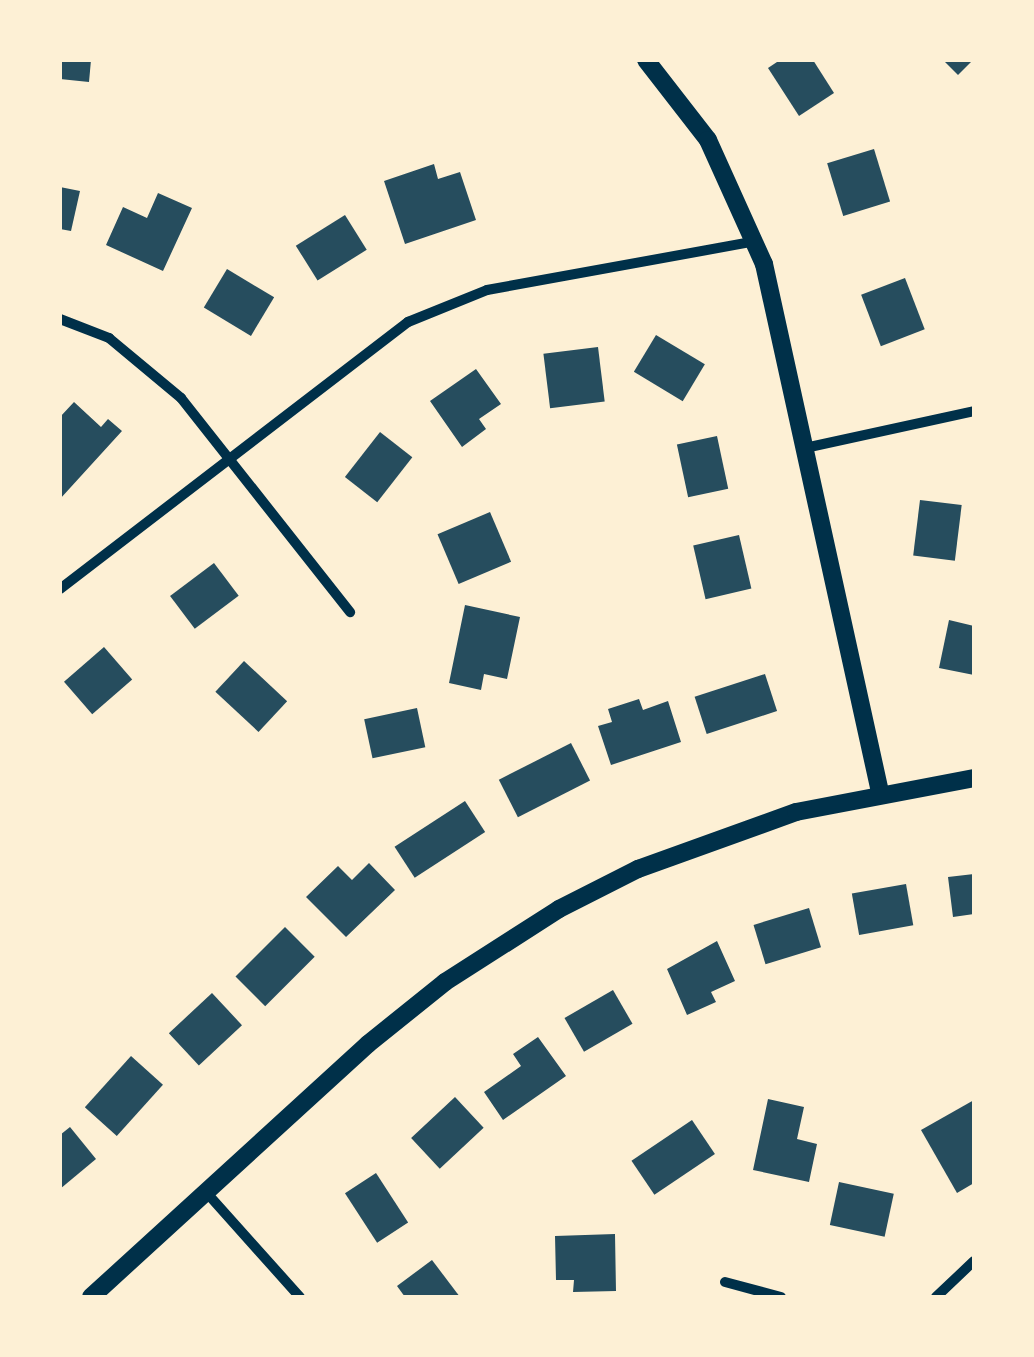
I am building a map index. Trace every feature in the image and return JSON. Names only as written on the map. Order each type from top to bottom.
[{"type":"street","points":[[646,60],[708,140],[756,241],[880,792]]},
{"type":"street","points":[[60,589],[370,346],[442,306],[541,278],[756,241]]},
{"type":"street","points":[[60,319],[109,338],[148,364],[228,456],[350,612]]},
{"type":"street","points":[[805,448],[974,411]]},
{"type":"street","points":[[91,1297],[383,1031],[445,982],[558,909],[714,838],[880,792],[974,778]]},
{"type":"street","points":[[206,1192],[300,1297]]},
{"type":"street","points":[[936,1297],[974,1261]]},
{"type":"street","points":[[725,1282],[780,1297]]},
{"type":"building","points":[[60,60],[91,60],[89,82],[60,79]]},
{"type":"building","points":[[780,60],[813,60],[834,93],[799,116],[768,68]]},
{"type":"building","points":[[943,60],[973,60],[958,75]]},
{"type":"building","points":[[874,149],[890,202],[843,216],[827,163]]},
{"type":"building","points":[[434,164],[438,179],[460,172],[476,220],[405,244],[384,181]]},
{"type":"building","points":[[60,187],[80,191],[71,231],[60,229]]},
{"type":"building","points":[[158,193],[192,208],[163,271],[106,245],[123,207],[147,218]]},
{"type":"building","points":[[345,215],[367,250],[318,281],[296,246]]},
{"type":"building","points":[[227,269],[274,297],[251,336],[204,308]]},
{"type":"building","points":[[905,278],[925,329],[881,346],[861,295]]},
{"type":"building","points":[[656,335],[705,364],[683,401],[634,372]]},
{"type":"building","points":[[598,347],[605,402],[550,408],[543,354]]},
{"type":"building","points":[[476,369],[501,404],[479,419],[486,429],[462,447],[430,401]]},
{"type":"building","points":[[74,402],[101,427],[108,419],[122,431],[60,499],[60,417]]},
{"type":"building","points":[[380,432],[412,457],[377,502],[345,477]]},
{"type":"building","points":[[717,436],[728,489],[688,497],[677,445]]},
{"type":"building","points":[[920,500],[962,505],[955,561],[913,556]]},
{"type":"building","points":[[490,512],[511,562],[459,584],[438,534]]},
{"type":"building","points":[[739,535],[751,589],[706,599],[693,546]]},
{"type":"building","points":[[214,563],[239,596],[195,629],[170,596]]},
{"type":"building","points":[[465,605],[520,617],[507,679],[484,674],[481,690],[449,683]]},
{"type":"building","points":[[949,620],[974,626],[974,675],[939,668]]},
{"type":"building","points":[[104,647],[132,679],[92,714],[64,682]]},
{"type":"building","points":[[244,661],[287,701],[259,732],[215,692]]},
{"type":"building","points":[[765,674],[777,711],[707,734],[695,697]]},
{"type":"building","points":[[639,699],[643,710],[668,701],[681,742],[611,765],[598,726],[612,722],[608,709]]},
{"type":"building","points":[[417,708],[425,747],[372,758],[364,719]]},
{"type":"building","points":[[571,743],[590,780],[518,817],[499,780]]},
{"type":"building","points":[[465,801],[485,832],[415,878],[395,847]]},
{"type":"building","points":[[369,863],[395,890],[346,937],[306,897],[338,866],[352,880]]},
{"type":"building","points":[[974,874],[974,914],[953,917],[948,877]]},
{"type":"building","points":[[906,884],[913,925],[859,935],[852,894]]},
{"type":"building","points":[[809,908],[821,947],[766,964],[754,925]]},
{"type":"building","points":[[285,927],[315,957],[265,1006],[236,976]]},
{"type":"building","points":[[717,941],[735,981],[711,992],[716,1002],[687,1015],[667,969]]},
{"type":"building","points":[[613,990],[632,1024],[584,1052],[565,1018]]},
{"type":"building","points":[[212,993],[242,1025],[199,1065],[169,1033]]},
{"type":"building","points":[[538,1037],[566,1076],[503,1120],[484,1092],[521,1066],[513,1054]]},
{"type":"building","points":[[131,1056],[163,1085],[117,1136],[85,1107]]},
{"type":"building","points":[[455,1097],[484,1128],[440,1169],[411,1138]]},
{"type":"building","points":[[768,1099],[804,1107],[797,1139],[817,1144],[809,1182],[753,1170]]},
{"type":"building","points":[[974,1100],[974,1183],[957,1193],[921,1130]]},
{"type":"building","points":[[692,1120],[715,1154],[654,1195],[631,1161]]},
{"type":"building","points":[[70,1127],[96,1159],[60,1189],[60,1135]]},
{"type":"building","points":[[376,1173],[408,1222],[377,1243],[345,1193]]},
{"type":"building","points":[[839,1182],[894,1194],[885,1237],[830,1225]]},
{"type":"building","points":[[615,1234],[616,1291],[573,1292],[574,1280],[556,1280],[555,1236]]},
{"type":"building","points":[[432,1260],[460,1297],[405,1297],[397,1286]]}]
